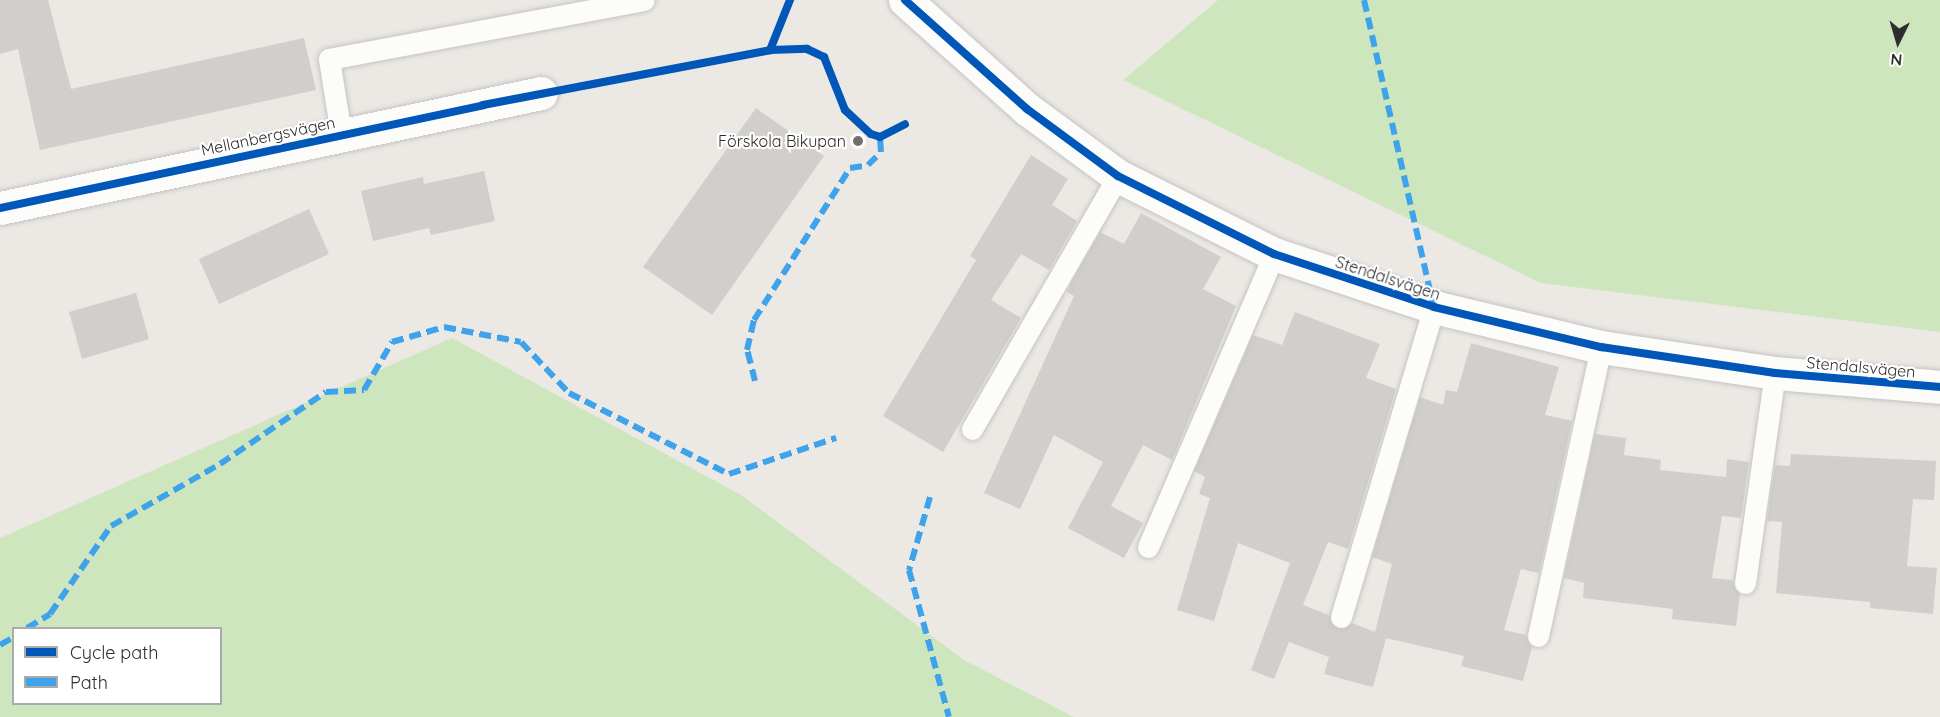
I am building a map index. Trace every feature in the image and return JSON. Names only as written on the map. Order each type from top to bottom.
[{"type":"street","name":"Stendalsvägen","points":[[905,0],[1027,109],[1118,176],[1274,255],[1434,308],[1601,347],[1775,374],[1940,387]]},
{"type":"street","name":"Mellanbergsvägen","points":[[0,208],[542,93]]},
{"type":"lane","points":[[341,134],[329,59],[644,0]]},
{"type":"lane","points":[[972,429],[1118,176]]},
{"type":"lane","points":[[1148,547],[1274,255]]},
{"type":"lane","points":[[1341,617],[1434,308]]},
{"type":"lane","points":[[1538,636],[1601,347]]},
{"type":"lane","points":[[1745,583],[1775,374]]},
{"type":"green space","points":[[1218,0],[1940,0],[1940,332],[1541,283],[1123,80]]},
{"type":"green space","points":[[452,338],[741,495],[964,660],[1074,717],[0,717],[0,538]]},
{"type":"building","points":[[0,0],[48,0],[71,89],[304,38],[316,90],[40,150],[18,49],[0,54]]},
{"type":"building","points":[[756,108],[824,156],[712,315],[643,267]]},
{"type":"building","points":[[1031,155],[1068,179],[1052,205],[1077,221],[1049,270],[1021,254],[991,300],[1021,318],[943,452],[883,416],[976,260],[970,256]]},
{"type":"building","points":[[484,171],[495,221],[431,235],[429,228],[373,241],[361,191],[423,177],[424,184]]},
{"type":"building","points":[[309,209],[329,254],[219,304],[199,259]]},
{"type":"building","points":[[1141,213],[1221,257],[1203,289],[1236,306],[1172,460],[1143,445],[1111,506],[1143,523],[1124,558],[1068,528],[1103,462],[1054,435],[1020,509],[984,493],[1074,296],[1067,292],[1071,283],[1100,232],[1124,244]]},
{"type":"building","points":[[136,293],[149,339],[82,359],[69,312]]},
{"type":"building","points":[[1295,312],[1380,344],[1366,378],[1396,389],[1348,549],[1328,542],[1303,605],[1329,615],[1338,629],[1352,623],[1375,632],[1392,564],[1372,557],[1420,397],[1443,405],[1446,390],[1457,392],[1471,343],[1559,367],[1545,415],[1572,421],[1539,573],[1521,569],[1504,630],[1526,635],[1532,647],[1523,681],[1461,666],[1464,656],[1386,638],[1373,687],[1324,674],[1329,657],[1289,642],[1274,679],[1251,670],[1290,563],[1238,543],[1214,621],[1177,610],[1210,498],[1199,494],[1205,477],[1194,471],[1253,335],[1282,345]]},
{"type":"building","points":[[1595,434],[1626,438],[1624,455],[1661,460],[1660,470],[1726,477],[1727,459],[1749,462],[1741,518],[1722,516],[1712,578],[1732,580],[1740,594],[1736,626],[1672,619],[1673,609],[1583,598],[1584,583],[1564,578]]},
{"type":"building","points":[[1791,454],[1936,461],[1934,500],[1913,499],[1907,566],[1937,568],[1933,614],[1870,608],[1870,602],[1776,593],[1782,522],[1767,521],[1775,465],[1790,466]]},
{"type":"marked path","points":[[1364,0],[1434,307]]},
{"type":"marked path","points":[[755,381],[747,350],[754,320],[850,168],[868,165],[881,152],[880,137]]},
{"type":"marked path","points":[[29,627],[50,614],[111,526],[220,464],[326,392],[364,390],[392,342],[444,327],[521,342],[569,393],[729,474],[836,438]]},
{"type":"marked path","points":[[930,497],[909,570],[949,717]]},
{"type":"marked path","points":[[0,645],[12,638]]},
{"type":"cycle path","points":[[0,208],[483,105],[770,50],[790,0]]},
{"type":"cycle path","points":[[905,0],[1027,109],[1118,176],[1274,254],[1434,307],[1601,347],[1775,373],[1940,387]]},
{"type":"cycle path","points":[[770,50],[807,49],[824,57],[845,110],[871,134],[880,137],[905,124]]},
{"type":"place","name":"Förskola Bikupan","points":[[858,141]]}]
